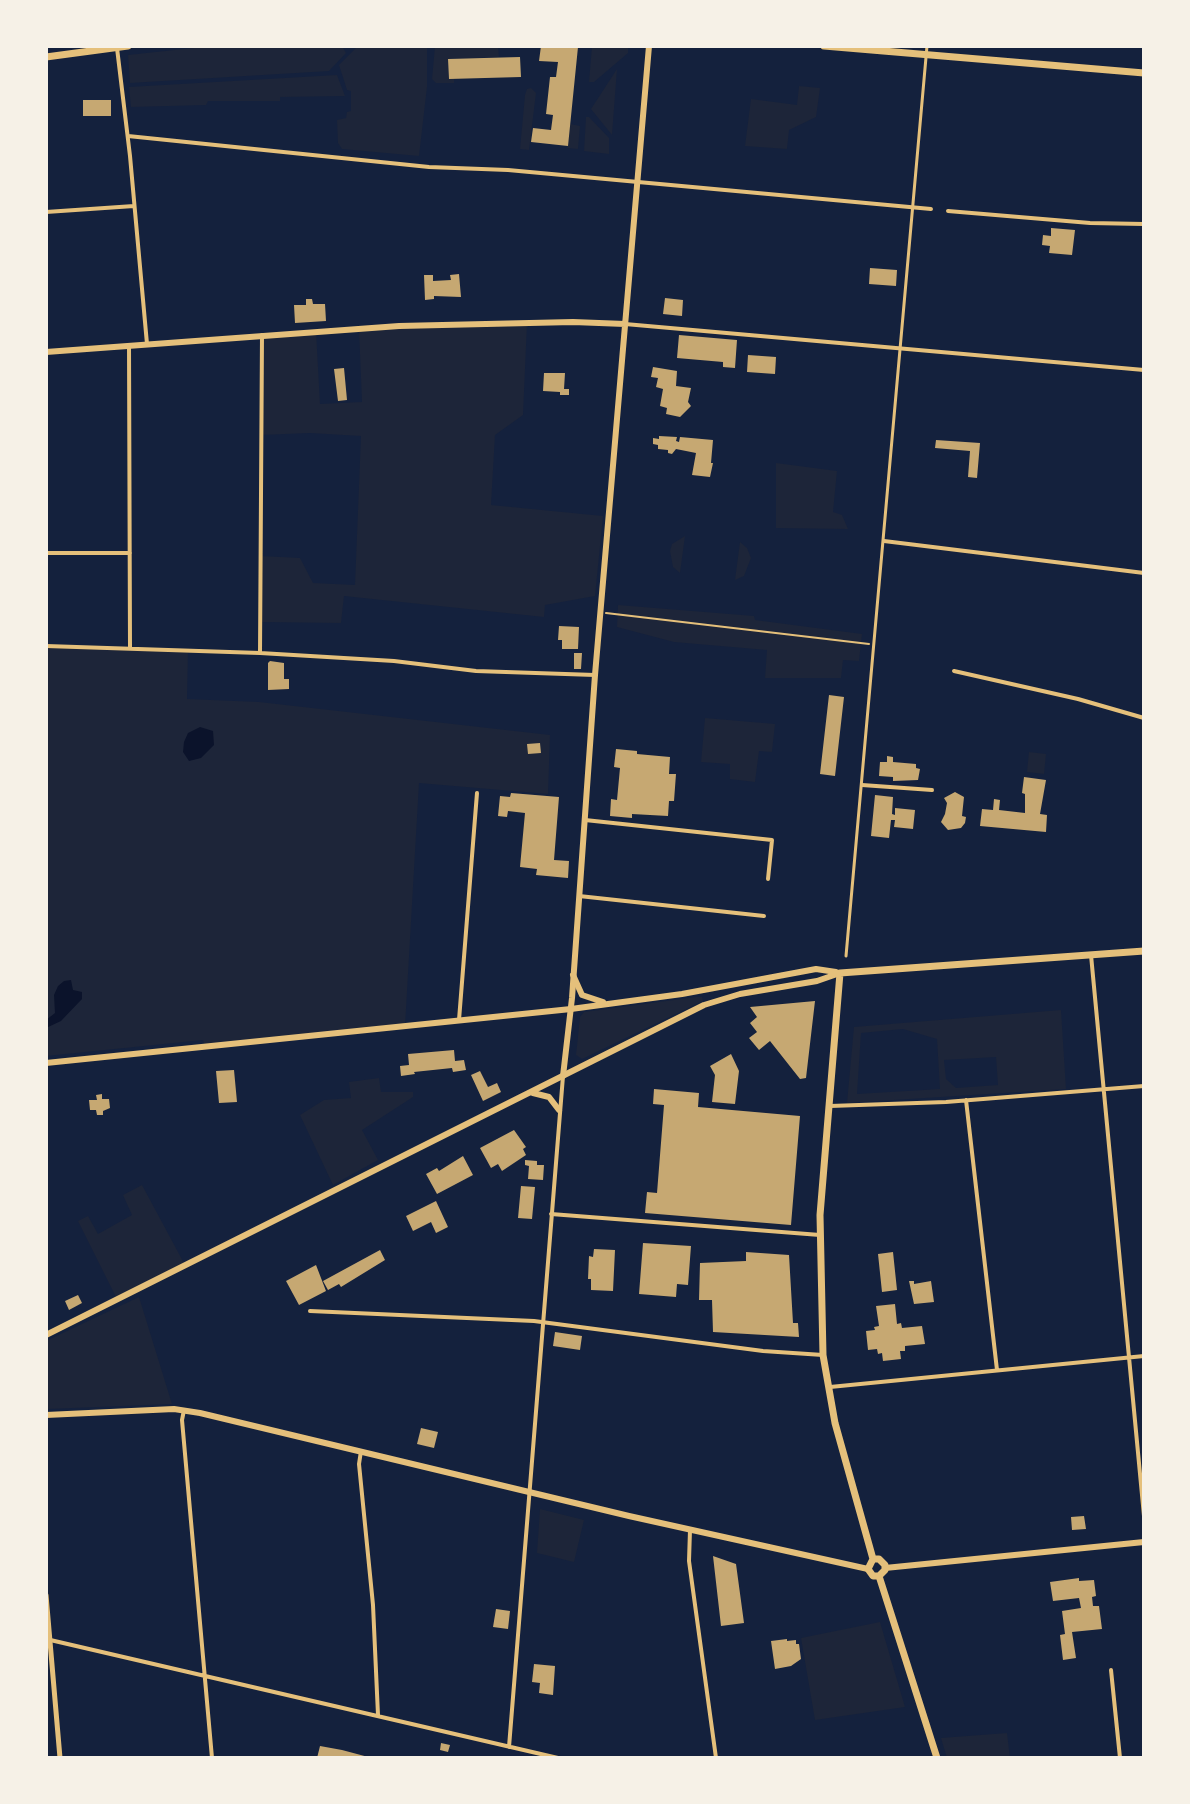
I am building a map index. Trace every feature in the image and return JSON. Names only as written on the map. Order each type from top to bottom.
[{"type":"highway","points":[[46,57],[128,46]]},
{"type":"highway","points":[[824,46],[1144,73]]},
{"type":"highway","points":[[879,1576],[871,1574],[868,1569],[873,1559],[827,1387],[823,1355],[820,1235],[840,973],[1144,951]]},
{"type":"highway","points":[[873,1559],[882,1560],[885,1568],[879,1576]]},
{"type":"highway","points":[[879,1576],[937,1758]]},
{"type":"main road","points":[[563,1076],[649,46]]},
{"type":"main road","points":[[46,352],[262,335],[466,324],[625,324]]},
{"type":"main road","points":[[46,1063],[571,1009],[682,994],[816,969],[840,973]]},
{"type":"main road","points":[[46,1335],[704,1005],[740,994],[817,981],[840,973]]},
{"type":"main road","points":[[573,975],[582,995],[610,1004]]},
{"type":"main road","points":[[529,1092],[549,1097],[559,1110]]},
{"type":"main road","points":[[46,1415],[184,1410],[868,1569]]},
{"type":"main road","points":[[885,1568],[1144,1542]]},
{"type":"street","points":[[846,956],[927,46]]},
{"type":"street","points":[[116,47],[128,136],[147,344]]},
{"type":"street","points":[[128,136],[429,167],[508,170],[931,209]]},
{"type":"street","points":[[46,212],[134,206]]},
{"type":"street","points":[[948,211],[1090,223],[1144,224]]},
{"type":"street","points":[[625,324],[1144,370]]},
{"type":"street","points":[[260,653],[262,335]]},
{"type":"street","points":[[129,345],[130,648]]},
{"type":"street","points":[[884,541],[1144,573]]},
{"type":"street","points":[[46,553],[130,553]]},
{"type":"street","points":[[46,646],[260,653],[394,661],[476,671],[595,675]]},
{"type":"street","points":[[954,671],[1078,699],[1144,718]]},
{"type":"street","points":[[862,785],[932,790]]},
{"type":"street","points":[[459,1020],[477,793]]},
{"type":"street","points":[[585,820],[772,840],[768,879]]},
{"type":"street","points":[[579,896],[764,916]]},
{"type":"street","points":[[1091,955],[1144,1516]]},
{"type":"street","points":[[509,1747],[563,1076]]},
{"type":"street","points":[[830,1106],[966,1100],[1144,1086]]},
{"type":"street","points":[[966,1100],[997,1370]]},
{"type":"street","points":[[551,1214],[820,1235]]},
{"type":"street","points":[[310,1311],[543,1322],[763,1351],[823,1355]]},
{"type":"street","points":[[827,1387],[1144,1356]]},
{"type":"street","points":[[184,1410],[182,1420],[212,1758]]},
{"type":"street","points":[[361,1451],[359,1464],[373,1605],[378,1715]]},
{"type":"street","points":[[690,1530],[689,1561],[716,1758]]},
{"type":"street","points":[[46,1595],[60,1758]]},
{"type":"street","points":[[48,1639],[558,1758]]},
{"type":"street","points":[[1111,1670],[1120,1758]]},
{"type":"path","points":[[600,612],[875,645]]},
{"type":"shaded area","points":[[212,46],[342,46],[346,53],[329,71],[130,83],[128,55]]},
{"type":"shaded area","points":[[358,46],[427,46],[427,87],[419,156],[342,149],[338,143],[337,120],[346,118],[347,112],[351,111],[351,91],[347,90],[339,65]]},
{"type":"shaded area","points":[[435,46],[498,46],[499,57],[448,59],[449,79],[454,79],[454,83],[436,83],[432,79]]},
{"type":"shaded area","points":[[592,46],[628,46],[628,53],[594,82],[589,82]]},
{"type":"shaded area","points":[[617,69],[612,135],[591,109]]},
{"type":"shaded area","points":[[337,75],[345,96],[131,107],[129,87]]},
{"type":"shaded area","points":[[799,86],[820,88],[816,117],[789,130],[787,149],[745,146],[751,99],[797,105]]},
{"type":"shaded area","points":[[531,88],[536,93],[529,150],[520,149],[525,95]]},
{"type":"shaded area","points":[[586,117],[609,138],[609,154],[584,151]]},
{"type":"shaded area","points":[[570,124],[580,126],[578,149],[567,148]]},
{"type":"shaded area","points":[[527,323],[523,415],[495,435],[491,505],[603,516],[595,596],[545,605],[544,617],[344,596],[341,623],[261,622],[261,556],[300,558],[313,583],[355,585],[361,436],[310,433],[261,435],[262,335],[316,331],[320,404],[362,402],[359,329]]},
{"type":"shaded area","points":[[776,463],[837,471],[833,512],[842,515],[848,529],[776,528]]},
{"type":"shaded area","points":[[685,536],[680,573],[673,567],[670,551],[672,544]]},
{"type":"shaded area","points":[[740,542],[751,558],[744,576],[735,580]]},
{"type":"shaded area","points":[[618,605],[754,616],[755,620],[862,634],[859,661],[843,660],[841,678],[765,678],[767,650],[674,642],[617,627]]},
{"type":"shaded area","points":[[46,646],[188,651],[187,699],[259,702],[550,735],[548,794],[419,783],[405,1026],[205,1046],[203,1040],[46,1056]]},
{"type":"shaded area","points":[[705,718],[775,724],[772,752],[759,751],[755,782],[730,779],[730,764],[701,762]]},
{"type":"shaded area","points":[[200,727],[213,731],[214,745],[201,758],[189,761],[183,752],[184,742],[188,733]]},
{"type":"shaded area","points":[[1029,752],[1046,754],[1044,774],[1027,772]]},
{"type":"shaded area","points":[[71,980],[73,990],[82,992],[82,999],[61,1021],[46,1028],[46,1020],[55,1013],[54,995],[58,986]]},
{"type":"shaded area","points":[[702,997],[703,1001],[582,1059],[576,1055],[580,1017],[584,1012]]},
{"type":"shaded area","points":[[1061,1010],[1066,1089],[847,1103],[854,1027]],"holes":[[[903,1029],[937,1039],[940,1089],[857,1094],[861,1033]],[[996,1057],[998,1085],[956,1088],[946,1079],[944,1060]]]},
{"type":"shaded area","points":[[379,1078],[381,1092],[413,1092],[413,1097],[362,1130],[378,1160],[333,1185],[300,1115],[324,1100],[351,1098],[349,1082]]},
{"type":"shaded area","points":[[142,1185],[185,1265],[117,1299],[78,1221],[88,1216],[98,1234],[132,1215],[123,1195]]},
{"type":"shaded area","points":[[139,1297],[172,1404],[47,1409],[46,1341]]},
{"type":"shaded area","points":[[540,1509],[584,1520],[574,1562],[537,1553]]},
{"type":"shaded area","points":[[880,1622],[905,1707],[815,1720],[801,1638]]},
{"type":"shaded area","points":[[1007,1733],[1010,1758],[947,1758],[941,1738]]},
{"type":"building","points":[[541,46],[578,47],[568,146],[531,142],[533,128],[551,130],[553,115],[546,114],[550,77],[556,77],[558,62],[539,61]]},
{"type":"building","points":[[520,57],[521,77],[449,79],[448,59]]},
{"type":"building","points":[[83,100],[111,100],[111,116],[83,116]]},
{"type":"building","points":[[1051,228],[1075,230],[1072,255],[1049,253],[1050,246],[1042,245],[1043,235],[1051,236]]},
{"type":"building","points":[[870,268],[897,270],[896,286],[869,284]]},
{"type":"building","points":[[459,274],[461,297],[434,296],[434,299],[425,300],[424,275],[433,275],[433,281],[451,280],[450,275]]},
{"type":"building","points":[[665,298],[683,300],[682,316],[663,314]]},
{"type":"building","points":[[306,299],[312,299],[313,304],[325,304],[326,321],[295,323],[294,305],[306,305]]},
{"type":"building","points":[[679,335],[737,340],[735,368],[723,367],[723,362],[677,358]]},
{"type":"building","points":[[748,355],[776,357],[775,374],[747,372]]},
{"type":"building","points":[[653,367],[677,371],[676,386],[691,388],[688,402],[691,406],[680,417],[666,414],[667,408],[660,406],[663,389],[656,387],[658,378],[651,377]]},
{"type":"building","points":[[344,368],[347,400],[338,401],[334,369]]},
{"type":"building","points":[[544,373],[565,373],[564,389],[569,389],[569,395],[543,391]]},
{"type":"building","points":[[659,436],[677,437],[676,441],[679,442],[680,437],[713,440],[710,477],[692,475],[696,453],[676,449],[672,454],[668,450],[658,449],[658,445],[653,444],[653,438],[659,439]]},
{"type":"building","points":[[936,440],[980,443],[977,478],[968,477],[970,451],[935,448]]},
{"type":"building","points":[[559,626],[579,627],[578,649],[562,649],[562,640],[558,640]]},
{"type":"building","points":[[574,653],[582,653],[581,669],[574,669]]},
{"type":"building","points":[[270,661],[284,663],[284,679],[289,679],[289,689],[268,690]]},
{"type":"building","points":[[829,695],[844,697],[835,776],[820,774]]},
{"type":"building","points":[[540,743],[541,753],[528,754],[527,744]]},
{"type":"building","points":[[616,749],[670,757],[669,774],[676,774],[674,801],[669,801],[668,816],[610,816],[611,799],[617,800],[620,768],[614,767]]},
{"type":"building","points":[[887,756],[893,757],[893,762],[916,764],[916,768],[920,769],[918,780],[893,781],[893,777],[879,776],[880,762],[887,762]]},
{"type":"building","points":[[1024,777],[1046,780],[1040,814],[1047,815],[1046,832],[980,826],[982,809],[993,810],[994,799],[1000,800],[999,810],[1025,813],[1025,794],[1022,793]]},
{"type":"building","points":[[955,792],[964,797],[962,816],[966,817],[965,823],[961,828],[948,830],[941,822],[947,803],[944,798]]},
{"type":"building","points":[[511,793],[559,797],[554,860],[569,861],[568,878],[536,875],[537,869],[520,867],[525,813],[508,811],[507,817],[498,816],[500,796],[510,797]]},
{"type":"building","points":[[875,795],[893,797],[892,814],[895,815],[895,808],[915,810],[913,829],[894,827],[895,820],[891,820],[889,838],[871,836]]},
{"type":"building","points":[[815,1001],[806,1078],[800,1079],[770,1041],[759,1050],[749,1038],[757,1032],[750,1023],[757,1017],[750,1007]]},
{"type":"building","points":[[454,1050],[455,1061],[464,1060],[466,1070],[453,1072],[452,1068],[401,1076],[400,1066],[409,1065],[408,1054]]},
{"type":"building","points":[[731,1054],[739,1071],[735,1104],[712,1102],[715,1075],[710,1066]]},
{"type":"building","points":[[234,1070],[237,1102],[219,1103],[216,1071]]},
{"type":"building","points":[[480,1071],[488,1087],[497,1083],[501,1092],[483,1101],[471,1075]]},
{"type":"building","points":[[654,1089],[699,1093],[698,1107],[800,1116],[791,1225],[645,1213],[647,1192],[657,1193],[664,1105],[653,1104]]},
{"type":"building","points":[[102,1094],[102,1099],[109,1099],[110,1108],[103,1111],[103,1115],[97,1115],[96,1110],[90,1110],[89,1100],[97,1100],[96,1095]]},
{"type":"building","points":[[514,1130],[526,1147],[523,1149],[526,1155],[502,1171],[498,1164],[491,1168],[480,1148]]},
{"type":"building","points":[[463,1156],[473,1175],[437,1194],[426,1174],[437,1168],[439,1171]]},
{"type":"building","points":[[525,1160],[544,1165],[543,1180],[528,1179],[529,1166],[525,1165]]},
{"type":"building","points":[[521,1186],[535,1187],[532,1219],[518,1218]]},
{"type":"building","points":[[436,1201],[448,1227],[436,1233],[431,1222],[413,1231],[406,1216]]},
{"type":"building","points":[[643,1243],[691,1246],[688,1285],[677,1284],[676,1297],[639,1294]]},
{"type":"building","points":[[594,1249],[615,1250],[613,1291],[591,1290],[589,1256],[593,1257]]},
{"type":"building","points":[[380,1250],[385,1260],[341,1287],[339,1284],[328,1290],[323,1281]]},
{"type":"building","points":[[746,1252],[789,1255],[793,1323],[798,1323],[799,1337],[713,1332],[712,1300],[699,1300],[700,1263],[746,1261]]},
{"type":"building","points":[[893,1252],[897,1290],[882,1292],[878,1254]]},
{"type":"building","points":[[316,1265],[326,1291],[299,1305],[286,1281]]},
{"type":"building","points":[[909,1281],[914,1281],[914,1284],[931,1281],[934,1302],[914,1304]]},
{"type":"building","points":[[78,1295],[82,1303],[69,1310],[65,1301]]},
{"type":"building","points":[[895,1304],[897,1324],[901,1323],[902,1328],[922,1326],[925,1344],[905,1346],[905,1351],[900,1351],[901,1359],[883,1361],[882,1353],[878,1354],[877,1349],[868,1350],[866,1331],[879,1326],[876,1306]]},
{"type":"building","points":[[555,1332],[582,1336],[580,1350],[553,1346]]},
{"type":"building","points":[[421,1428],[438,1432],[434,1448],[417,1444]]},
{"type":"building","points":[[1084,1516],[1086,1529],[1072,1530],[1071,1517]]},
{"type":"building","points":[[713,1556],[736,1564],[744,1623],[721,1626]]},
{"type":"building","points":[[1079,1578],[1079,1581],[1094,1580],[1096,1596],[1092,1597],[1093,1606],[1099,1606],[1102,1629],[1072,1632],[1076,1658],[1063,1660],[1060,1635],[1065,1634],[1062,1611],[1081,1608],[1079,1598],[1053,1601],[1050,1582]]},
{"type":"building","points":[[496,1609],[510,1611],[508,1629],[493,1627]]},
{"type":"building","points":[[796,1640],[799,1644],[801,1659],[791,1666],[775,1669],[771,1641]]},
{"type":"building","points":[[534,1664],[555,1666],[553,1695],[539,1693],[540,1683],[532,1682]]},
{"type":"building","points":[[441,1743],[450,1745],[448,1752],[440,1750]]},
{"type":"building","points":[[320,1746],[342,1750],[372,1758],[317,1758]]}]
